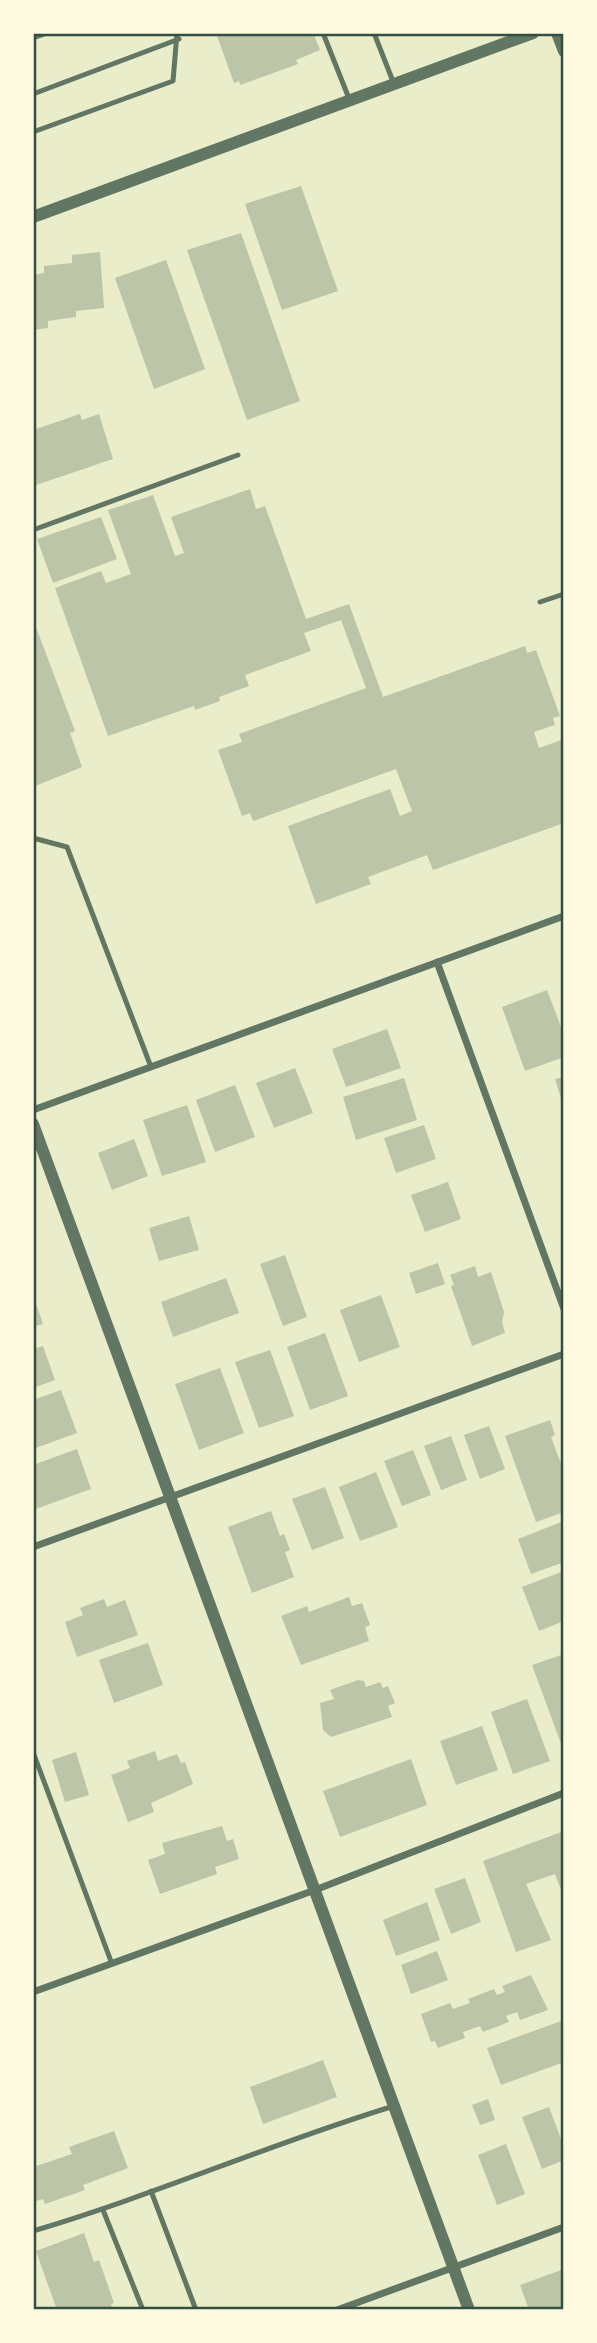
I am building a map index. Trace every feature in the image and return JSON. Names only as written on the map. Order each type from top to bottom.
[{"type":"street","points":[[33,217],[533,33]]},
{"type":"street","points":[[557,33],[564,51]]},
{"type":"street","points":[[33,1110],[564,916]]},
{"type":"street","points":[[438,962],[564,1309]]},
{"type":"street","points":[[33,1124],[468,2310]]},
{"type":"street","points":[[33,1547],[564,1354]]},
{"type":"street","points":[[33,1992],[314,1890],[564,1793]]},
{"type":"street","points":[[337,2310],[564,2227]]},
{"type":"lane","points":[[33,38],[47,33]]},
{"type":"lane","points":[[323,33],[350,101]]},
{"type":"lane","points":[[374,33],[394,85]]},
{"type":"lane","points":[[33,94],[178,36],[173,81],[33,132]]},
{"type":"lane","points":[[33,530],[238,455]]},
{"type":"lane","points":[[540,602],[564,594]]},
{"type":"lane","points":[[33,838],[67,846],[151,1067]]},
{"type":"lane","points":[[33,1752],[112,1964]]},
{"type":"lane","points":[[33,2231],[103,2210],[394,2106]]},
{"type":"lane","points":[[150,2191],[196,2310]]},
{"type":"lane","points":[[103,2210],[143,2310]]},
{"type":"building","points":[[216,33],[313,33],[320,50],[296,60],[298,64],[240,85],[239,81],[234,83]]},
{"type":"building","points":[[301,186],[338,291],[282,310],[245,204]]},
{"type":"building","points":[[241,233],[300,401],[247,420],[187,250]]},
{"type":"building","points":[[100,252],[104,308],[76,311],[76,317],[48,321],[48,328],[33,330],[33,275],[44,273],[44,266],[72,263],[72,255]]},
{"type":"building","points":[[166,260],[205,369],[154,389],[115,278]]},
{"type":"building","points":[[80,414],[82,420],[99,414],[113,459],[33,486],[33,430]]},
{"type":"building","points":[[250,489],[256,509],[265,506],[306,619],[349,604],[383,697],[525,646],[527,653],[536,650],[560,716],[553,718],[555,725],[534,732],[539,748],[564,739],[564,823],[433,870],[427,855],[368,877],[371,884],[316,904],[288,826],[390,789],[400,816],[412,811],[396,769],[253,821],[250,813],[242,816],[218,750],[242,742],[239,734],[366,688],[341,620],[304,633],[311,651],[245,675],[249,686],[219,697],[220,701],[195,710],[194,706],[108,736],[55,588],[101,571],[106,583],[131,574],[108,510],[153,495],[175,556],[184,553],[171,517]]},
{"type":"building","points":[[101,517],[117,559],[53,583],[37,539]]},
{"type":"building","points":[[33,619],[75,731],[70,733],[82,767],[33,787]]},
{"type":"building","points":[[547,990],[564,1035],[564,1057],[525,1071],[502,1007]]},
{"type":"building","points":[[387,1029],[401,1068],[346,1087],[332,1049]]},
{"type":"building","points":[[295,1068],[313,1113],[274,1128],[256,1083]]},
{"type":"building","points":[[564,1077],[564,1105],[563,1105],[555,1079]]},
{"type":"building","points":[[404,1078],[417,1120],[356,1140],[343,1097]]},
{"type":"building","points":[[235,1085],[255,1137],[215,1152],[196,1100]]},
{"type":"building","points":[[187,1105],[206,1162],[162,1176],[143,1120]]},
{"type":"building","points":[[424,1125],[436,1159],[396,1173],[384,1138]]},
{"type":"building","points":[[134,1139],[148,1176],[112,1190],[98,1153]]},
{"type":"building","points":[[448,1182],[461,1219],[425,1232],[411,1195]]},
{"type":"building","points":[[189,1216],[199,1250],[159,1261],[149,1228]]},
{"type":"building","points":[[285,1255],[307,1317],[283,1326],[260,1264]]},
{"type":"building","points":[[438,1263],[445,1284],[416,1294],[409,1273]]},
{"type":"building","points":[[475,1266],[478,1277],[491,1272],[504,1312],[502,1322],[505,1333],[472,1346],[451,1286],[454,1285],[450,1275]]},
{"type":"building","points":[[226,1278],[239,1313],[173,1337],[161,1302]]},
{"type":"building","points":[[381,1295],[400,1347],[359,1362],[340,1310]]},
{"type":"building","points":[[33,1299],[43,1324],[33,1327]]},
{"type":"building","points":[[325,1333],[348,1396],[310,1410],[287,1347]]},
{"type":"building","points":[[43,1346],[55,1380],[33,1388],[33,1349]]},
{"type":"building","points":[[270,1350],[294,1416],[259,1428],[235,1362]]},
{"type":"building","points":[[220,1368],[244,1433],[199,1450],[175,1384]]},
{"type":"building","points":[[61,1390],[77,1433],[33,1449],[33,1400]]},
{"type":"building","points":[[550,1420],[555,1435],[551,1437],[564,1472],[564,1512],[536,1522],[505,1436]]},
{"type":"building","points":[[489,1426],[505,1469],[480,1479],[464,1435]]},
{"type":"building","points":[[451,1436],[467,1480],[441,1490],[424,1446]]},
{"type":"building","points":[[77,1449],[91,1489],[33,1510],[33,1465]]},
{"type":"building","points":[[413,1450],[431,1495],[402,1506],[384,1461]]},
{"type":"building","points":[[376,1472],[398,1527],[360,1541],[339,1487]]},
{"type":"building","points":[[325,1487],[344,1538],[312,1550],[292,1499]]},
{"type":"building","points":[[271,1511],[280,1536],[284,1534],[290,1550],[285,1552],[294,1577],[252,1593],[228,1527]]},
{"type":"building","points":[[564,1521],[564,1562],[531,1574],[518,1539]]},
{"type":"building","points":[[564,1571],[564,1621],[539,1631],[522,1587]]},
{"type":"building","points":[[349,1597],[352,1606],[362,1603],[370,1625],[365,1627],[369,1641],[301,1665],[281,1616],[307,1606],[309,1612]]},
{"type":"building","points":[[104,1599],[107,1607],[125,1600],[138,1635],[77,1657],[65,1622],[83,1615],[80,1608]]},
{"type":"building","points":[[148,1643],[163,1685],[114,1703],[99,1660]]},
{"type":"building","points":[[564,1654],[564,1749],[563,1749],[532,1665]]},
{"type":"building","points":[[358,1680],[364,1681],[366,1687],[380,1682],[383,1688],[388,1686],[395,1703],[388,1706],[392,1717],[331,1737],[323,1730],[320,1703],[334,1699],[330,1690]]},
{"type":"building","points":[[527,1699],[550,1761],[513,1774],[491,1712]]},
{"type":"building","points":[[482,1726],[498,1770],[456,1785],[440,1741]]},
{"type":"building","points":[[155,1751],[158,1761],[177,1754],[181,1763],[185,1762],[193,1784],[151,1803],[154,1812],[128,1822],[111,1775],[130,1768],[127,1761]]},
{"type":"building","points":[[76,1752],[89,1795],[65,1802],[52,1760]]},
{"type":"building","points":[[411,1759],[427,1805],[340,1837],[323,1791]]},
{"type":"building","points":[[222,1826],[227,1841],[233,1839],[239,1859],[215,1867],[217,1874],[160,1894],[148,1860],[165,1854],[162,1843]]},
{"type":"building","points":[[564,1831],[564,1898],[555,1874],[526,1884],[551,1940],[516,1952],[483,1861]]},
{"type":"building","points":[[465,1878],[481,1922],[451,1934],[434,1889]]},
{"type":"building","points":[[427,1902],[440,1940],[396,1956],[383,1920]]},
{"type":"building","points":[[437,1951],[448,1980],[411,1994],[401,1965]]},
{"type":"building","points":[[531,1975],[548,2010],[520,2020],[517,2012],[506,2016],[509,2022],[483,2032],[480,2026],[463,2032],[465,2038],[438,2048],[435,2041],[431,2042],[421,2014],[450,2003],[453,2009],[470,2003],[468,1999],[494,1989],[497,1995],[505,1992],[502,1986]]},
{"type":"building","points":[[564,2020],[564,2062],[501,2085],[487,2048]]},
{"type":"building","points":[[323,2060],[337,2097],[263,2124],[250,2087]]},
{"type":"building","points":[[488,2099],[495,2120],[480,2125],[472,2105]]},
{"type":"building","points":[[549,2107],[564,2147],[564,2160],[542,2169],[522,2117]]},
{"type":"building","points":[[114,2131],[128,2168],[83,2185],[85,2190],[45,2204],[43,2199],[33,2202],[33,2167],[72,2154],[69,2147]]},
{"type":"building","points":[[506,2144],[525,2194],[497,2205],[478,2155]]},
{"type":"building","points":[[84,2233],[94,2262],[99,2260],[114,2303],[111,2304],[113,2310],[57,2310],[36,2251]]},
{"type":"building","points":[[564,2269],[564,2310],[529,2310],[520,2285]]}]
